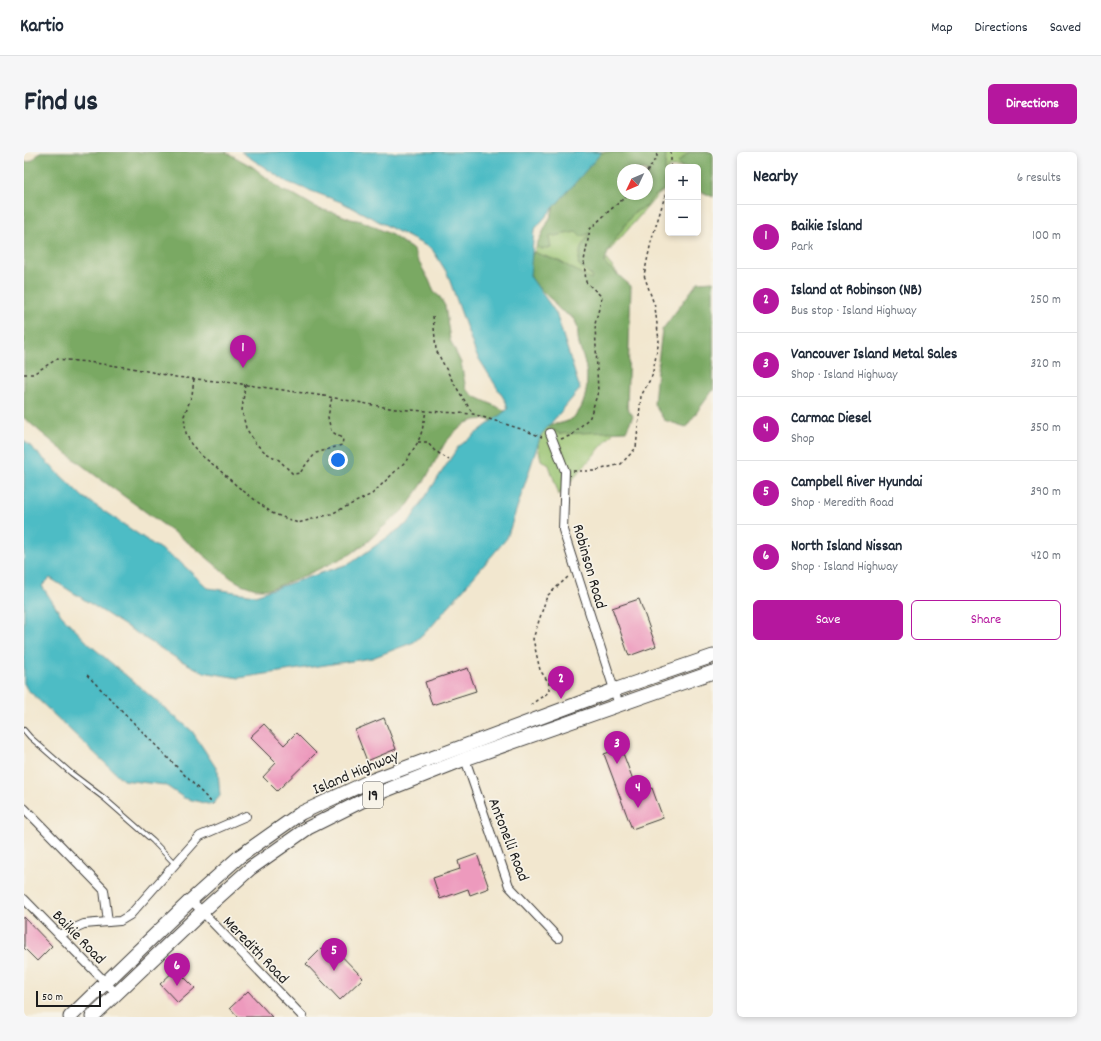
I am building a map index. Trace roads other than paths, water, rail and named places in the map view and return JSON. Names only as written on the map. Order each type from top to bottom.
[{"type":"main road","name":"Island Highway","points":[[70,1017],[191,900],[240,856],[301,813],[370,781],[614,690],[713,656]]},
{"type":"main road","name":"Island Highway","points":[[92,1017],[202,912],[251,868],[308,828],[374,795],[465,758],[713,672]]},
{"type":"street","name":"Robinson Road","points":[[552,437],[565,471],[563,530],[619,705]]},
{"type":"street","name":"Antonelli Road","points":[[465,758],[509,886],[558,938]]},
{"type":"street","points":[[24,808],[104,890],[108,922]]},
{"type":"street","points":[[59,935],[84,924],[120,921],[130,915],[200,836],[246,816]]},
{"type":"street","name":"Baikie Road","points":[[24,899],[116,993]]},
{"type":"street","name":"Meredith Road","points":[[191,900],[303,1017]]},
{"type":"lane","points":[[24,730],[71,773],[104,798],[154,840],[175,865]]},
{"type":"water","points":[[241,152],[602,152],[534,230],[530,276],[556,313],[580,389],[541,435],[507,538],[431,627],[414,642],[372,658],[239,678],[203,672],[176,658],[50,578],[42,586],[61,615],[90,645],[192,731],[218,771],[220,796],[212,805],[184,798],[165,785],[123,780],[27,689],[24,683],[24,440],[83,497],[181,563],[208,588],[255,595],[351,563],[409,522],[458,447],[508,409],[506,402],[476,354],[447,273],[432,249],[341,202],[287,182]]},
{"type":"place","name":"Baikie Island","points":[[243,368]]},
{"type":"place","name":"Island at Robinson (NB)","points":[[561,699]]},
{"type":"place","name":"Vancouver Island Metal Sales","points":[[617,764]]},
{"type":"place","name":"Carmac Diesel","points":[[638,808]]},
{"type":"place","name":"Campbell River Hyundai","points":[[334,971]]},
{"type":"place","name":"North Island Nissan","points":[[177,986]]}]
